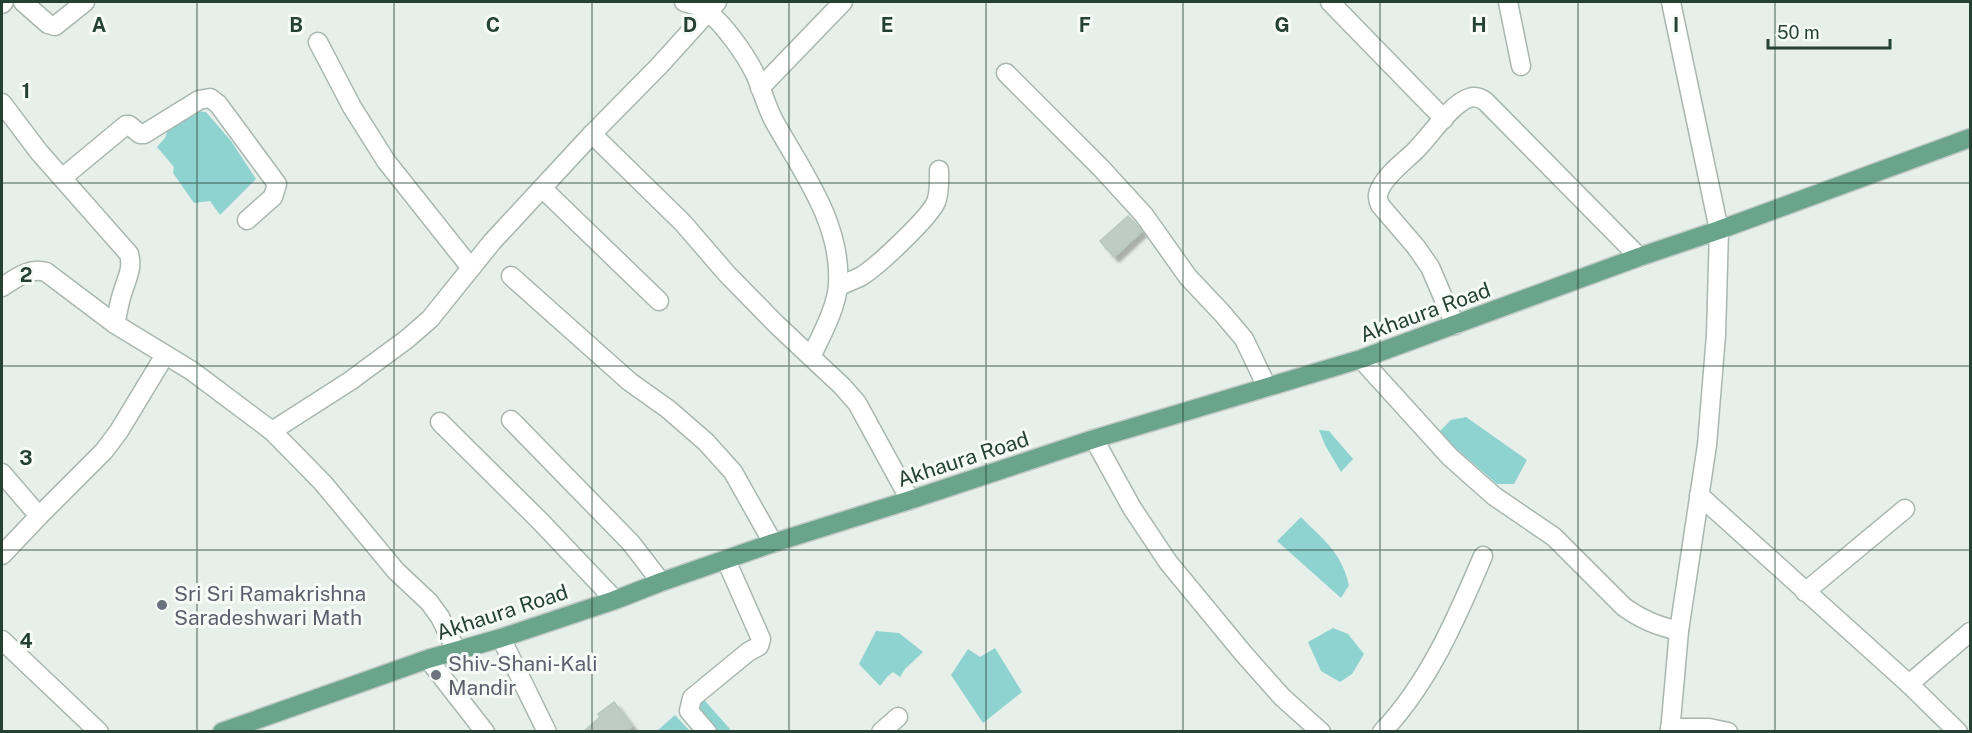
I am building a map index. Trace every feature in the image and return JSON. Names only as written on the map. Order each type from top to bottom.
[{"type":"main road","name":"Akhaura Road","points":[[232,730],[428,659],[457,652],[615,600],[773,543],[1094,439],[1361,359],[1971,138]]},
{"type":"street","points":[[23,2],[48,24],[55,26],[85,2]]},
{"type":"street","points":[[684,2],[712,7]]},
{"type":"street","points":[[760,88],[843,2]]},
{"type":"street","points":[[1330,2],[1443,119]]},
{"type":"street","points":[[1508,2],[1521,66]]},
{"type":"street","points":[[1671,2],[1719,230],[1716,334],[1707,445],[1679,630],[1670,730],[1701,728],[1728,732]]},
{"type":"street","points":[[712,7],[718,21],[755,74],[773,118],[812,187],[827,221],[836,253],[838,286],[824,330],[811,357]]},
{"type":"street","points":[[272,431],[350,381],[430,320],[492,242],[712,7]]},
{"type":"street","points":[[318,42],[356,115],[386,161],[471,268]]},
{"type":"street","points":[[1006,73],[1101,168],[1144,215],[1188,277],[1244,339],[1267,387]]},
{"type":"street","points":[[1455,325],[1430,267],[1380,205],[1377,198],[1385,180],[1418,148],[1443,119],[1469,98],[1476,97],[1486,102],[1639,257]]},
{"type":"street","points":[[62,178],[126,125],[144,134],[200,100],[210,98],[218,104],[277,184],[273,196],[247,220]]},
{"type":"street","points":[[2,103],[62,178],[129,254],[131,261],[129,277],[116,321]]},
{"type":"street","points":[[592,134],[682,223],[776,324],[842,386],[856,404],[910,500]]},
{"type":"street","points":[[838,286],[861,276],[873,267],[923,220],[936,201],[939,170]]},
{"type":"street","points":[[542,188],[659,301]]},
{"type":"street","points":[[2,287],[23,274],[41,270],[46,272],[200,377],[272,431],[323,483],[396,571],[429,602],[440,617],[457,652]]},
{"type":"street","points":[[511,276],[630,382],[668,409],[706,442],[733,472],[773,543]]},
{"type":"street","points":[[2,555],[104,451],[165,355]]},
{"type":"street","points":[[1361,359],[1450,457],[1478,484],[1554,537],[1630,611],[1655,625],[1679,630]]},
{"type":"street","points":[[511,420],[631,543],[661,582]]},
{"type":"street","points":[[440,422],[540,521],[615,600]]},
{"type":"street","points":[[1094,439],[1144,526],[1168,562],[1274,689],[1321,732]]},
{"type":"street","points":[[2,473],[39,516]]},
{"type":"street","points":[[1699,495],[1909,684],[1958,732]]},
{"type":"street","points":[[1805,592],[1905,508]]},
{"type":"street","points":[[1382,732],[1414,691],[1432,663],[1458,614],[1483,556]]},
{"type":"street","points":[[707,732],[689,711],[692,698],[748,652],[759,646],[761,639],[726,560]]},
{"type":"street","points":[[1909,684],[1971,632]]},
{"type":"street","points":[[501,638],[547,732]]},
{"type":"street","points":[[2,640],[99,732]]},
{"type":"street","points":[[428,659],[484,732]]},
{"type":"street","points":[[881,732],[897,717]]},
{"type":"water","points":[[185,110],[206,112],[231,141],[256,179],[220,215],[210,201],[194,203],[173,173],[174,167],[157,147],[165,138],[169,127]]},
{"type":"water","points":[[1466,417],[1527,460],[1514,484],[1497,484],[1438,433],[1451,420]]},
{"type":"water","points":[[1319,430],[1329,431],[1353,459],[1341,472],[1325,445]]},
{"type":"water","points":[[1301,517],[1331,547],[1341,563],[1349,585],[1341,598],[1277,541]]},
{"type":"water","points":[[1333,628],[1348,634],[1364,654],[1352,674],[1340,682],[1321,671],[1308,642]]},
{"type":"water","points":[[876,631],[899,633],[923,652],[900,677],[893,672],[880,686],[859,664]]},
{"type":"water","points":[[995,648],[1022,692],[983,723],[951,675],[968,649],[980,657]]},
{"type":"water","points":[[698,693],[730,729],[728,731],[699,731],[680,711]]},
{"type":"water","points":[[675,715],[690,731],[657,731]]},
{"type":"building","points":[[1128,216],[1142,231],[1114,257],[1100,241]]},
{"type":"building","points":[[614,702],[632,726],[624,732],[583,732],[600,717],[598,714]]},
{"type":"place","name":"Sri Sri Ramakrishna Saradeshwari Math","points":[[162,605]]},
{"type":"place","name":"Shiv-Shani-Kali Mandir","points":[[436,675]]}]
